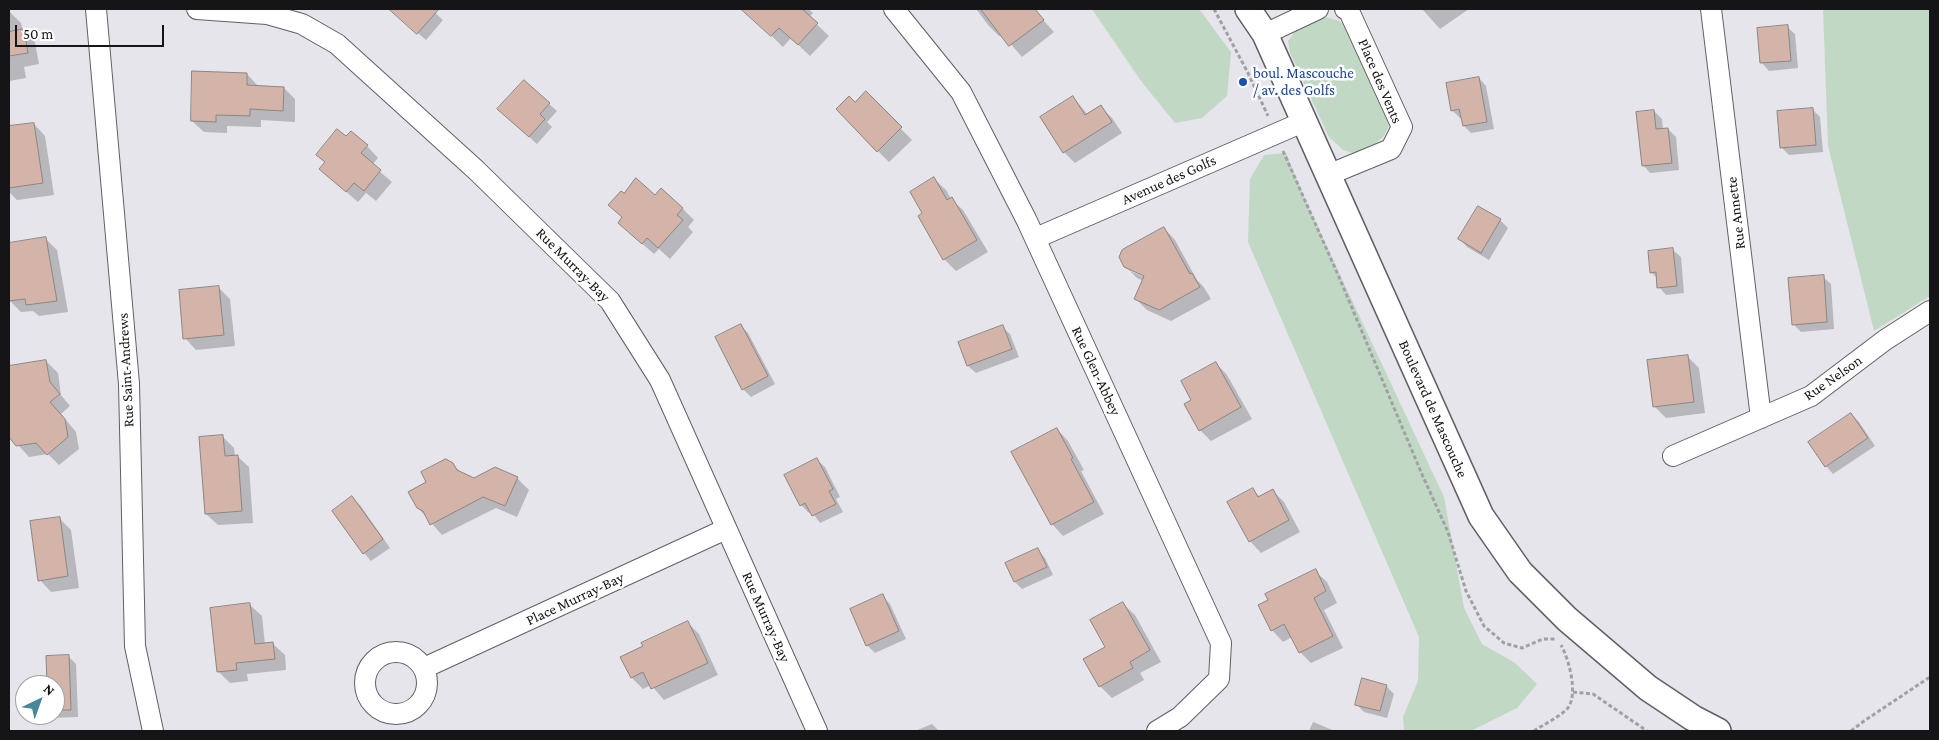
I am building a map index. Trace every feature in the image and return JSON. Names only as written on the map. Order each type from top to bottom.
[{"type":"street","name":"Rue Saint-Andrews","points":[[96,9],[129,384],[134,646],[153,731]]},
{"type":"street","name":"Rue Murray-Bay","points":[[197,9],[267,14],[302,24],[337,44],[476,170],[610,301],[660,380],[817,731]]},
{"type":"street","name":"Rue Glen-Abbey","points":[[894,9],[961,92],[1036,238],[1221,643],[1219,679],[1180,717],[1158,731]]},
{"type":"street","name":"Boulevard de Mascouche","points":[[1248,9],[1265,34],[1480,516],[1520,572],[1567,618],[1648,688],[1693,718],[1718,731]]},
{"type":"street","points":[[1265,34],[1318,9]]},
{"type":"street","name":"Place des Vents","points":[[1328,175],[1391,148],[1402,127],[1348,9],[1346,9]]},
{"type":"street","name":"Rue Annette","points":[[1711,9],[1761,418]]},
{"type":"street","name":"Avenue des Golfs","points":[[1036,238],[1303,122]]},
{"type":"street","name":"Rue Nelson","points":[[1673,456],[1811,396],[1886,340],[1930,311]]},
{"type":"street","name":"Place Murray-Bay","points":[[424,668],[726,529]]},
{"type":"path","points":[[1214,9],[1234,44],[1266,112]]},
{"type":"path","points":[[1282,147],[1448,532],[1466,591],[1484,626],[1504,643],[1522,648],[1542,638],[1557,640],[1570,661],[1573,692],[1568,708],[1534,731]]},
{"type":"path","points":[[1851,731],[1930,678]]},
{"type":"path","points":[[1573,692],[1592,694],[1647,731]]},
{"type":"green space","points":[[1092,9],[1199,9],[1231,52],[1227,96],[1202,118],[1175,123],[1141,81]]},
{"type":"green space","points":[[1823,9],[1930,9],[1930,296],[1874,331],[1828,146]]},
{"type":"green space","points":[[1324,17],[1337,20],[1348,27],[1389,125],[1383,136],[1375,144],[1353,153],[1343,150],[1329,137],[1290,53],[1288,41],[1296,30]]},
{"type":"green space","points":[[1286,153],[1307,204],[1444,497],[1464,608],[1482,644],[1515,663],[1537,684],[1517,708],[1471,731],[1404,731],[1403,717],[1418,681],[1419,637],[1248,242],[1250,179],[1264,155]]},
{"type":"building","points":[[389,9],[439,9],[417,34]]},
{"type":"building","points":[[741,9],[802,9],[818,23],[798,45],[779,28],[771,36]]},
{"type":"building","points":[[981,9],[1035,9],[1044,20],[1009,46]]},
{"type":"building","points":[[1788,25],[1791,61],[1760,63],[1757,28]]},
{"type":"building","points":[[24,29],[28,53],[9,56],[9,32]]},
{"type":"building","points":[[192,71],[247,73],[247,85],[284,87],[283,111],[250,109],[250,116],[216,115],[216,122],[191,121]]},
{"type":"building","points":[[1479,77],[1487,122],[1463,126],[1459,109],[1451,111],[1446,83]]},
{"type":"building","points":[[524,80],[550,103],[540,114],[545,119],[529,137],[497,109]]},
{"type":"building","points":[[866,91],[902,127],[877,152],[836,109],[849,96],[855,102]]},
{"type":"building","points":[[1073,96],[1085,115],[1101,105],[1112,122],[1063,153],[1040,117]]},
{"type":"building","points":[[1813,108],[1816,145],[1780,148],[1777,111]]},
{"type":"building","points":[[1654,110],[1656,129],[1668,128],[1672,163],[1642,166],[1636,112]]},
{"type":"building","points":[[34,123],[43,183],[9,188],[9,126]]},
{"type":"building","points":[[337,129],[346,136],[351,131],[368,145],[361,153],[381,170],[364,191],[354,183],[346,192],[319,169],[325,162],[316,155]]},
{"type":"building","points":[[934,177],[947,200],[952,197],[977,240],[943,260],[918,216],[922,213],[910,192]]},
{"type":"building","points":[[636,178],[655,195],[661,188],[683,208],[677,215],[683,220],[658,248],[647,238],[642,244],[618,223],[622,217],[608,205],[621,191],[624,193]]},
{"type":"building","points":[[1478,206],[1501,219],[1481,253],[1458,239]]},
{"type":"building","points":[[1164,227],[1190,274],[1192,273],[1200,287],[1159,310],[1134,299],[1144,276],[1124,267],[1119,257],[1122,250]]},
{"type":"building","points":[[46,237],[57,301],[26,305],[25,299],[9,301],[9,243]]},
{"type":"building","points":[[1673,248],[1677,286],[1657,288],[1656,272],[1650,273],[1648,251]]},
{"type":"building","points":[[1824,275],[1827,322],[1792,325],[1788,278]]},
{"type":"building","points":[[219,286],[224,335],[183,339],[179,290]]},
{"type":"building","points":[[741,324],[768,376],[742,390],[715,337]]},
{"type":"building","points":[[1003,325],[1012,349],[967,366],[958,342]]},
{"type":"building","points":[[1688,355],[1694,402],[1653,407],[1647,360]]},
{"type":"building","points":[[46,360],[50,382],[60,394],[50,402],[65,419],[68,437],[47,455],[36,443],[16,446],[9,437],[9,366]]},
{"type":"building","points":[[1216,362],[1241,407],[1199,431],[1184,404],[1191,400],[1181,381]]},
{"type":"building","points":[[1851,413],[1868,438],[1825,467],[1808,442]]},
{"type":"building","points":[[1057,428],[1094,502],[1051,525],[1011,452]]},
{"type":"building","points":[[223,435],[225,456],[238,455],[242,511],[205,514],[199,437]]},
{"type":"building","points":[[817,458],[833,489],[829,491],[836,504],[812,516],[805,503],[800,506],[784,475]]},
{"type":"building","points":[[446,459],[453,463],[457,470],[474,478],[495,467],[518,477],[505,506],[483,497],[430,525],[423,511],[417,508],[408,492],[426,482],[421,472]]},
{"type":"building","points":[[1253,488],[1258,497],[1273,489],[1289,520],[1249,542],[1227,502]]},
{"type":"building","points":[[352,496],[383,539],[363,554],[332,511]]},
{"type":"building","points":[[60,517],[68,576],[38,581],[30,521]]},
{"type":"building","points":[[1038,548],[1047,567],[1014,582],[1005,563]]},
{"type":"building","points":[[1316,569],[1326,591],[1314,598],[1333,636],[1299,653],[1284,624],[1271,631],[1258,605],[1268,600],[1265,594]]},
{"type":"building","points":[[883,594],[899,631],[866,646],[850,609]]},
{"type":"building","points":[[1123,602],[1150,650],[1130,662],[1133,668],[1099,687],[1083,659],[1105,647],[1090,620]]},
{"type":"building","points":[[250,603],[255,644],[273,642],[275,659],[236,663],[237,670],[217,672],[210,608]]},
{"type":"building","points":[[688,621],[708,663],[651,689],[643,672],[631,678],[620,657],[643,646],[641,643]]},
{"type":"building","points":[[69,655],[71,710],[65,710],[65,675],[47,675],[46,656]]},
{"type":"building","points":[[1362,678],[1387,685],[1380,711],[1355,705]]},
{"type":"place","name":"boul. Mascouche / av. des Golfs","points":[[1243,82]]}]
